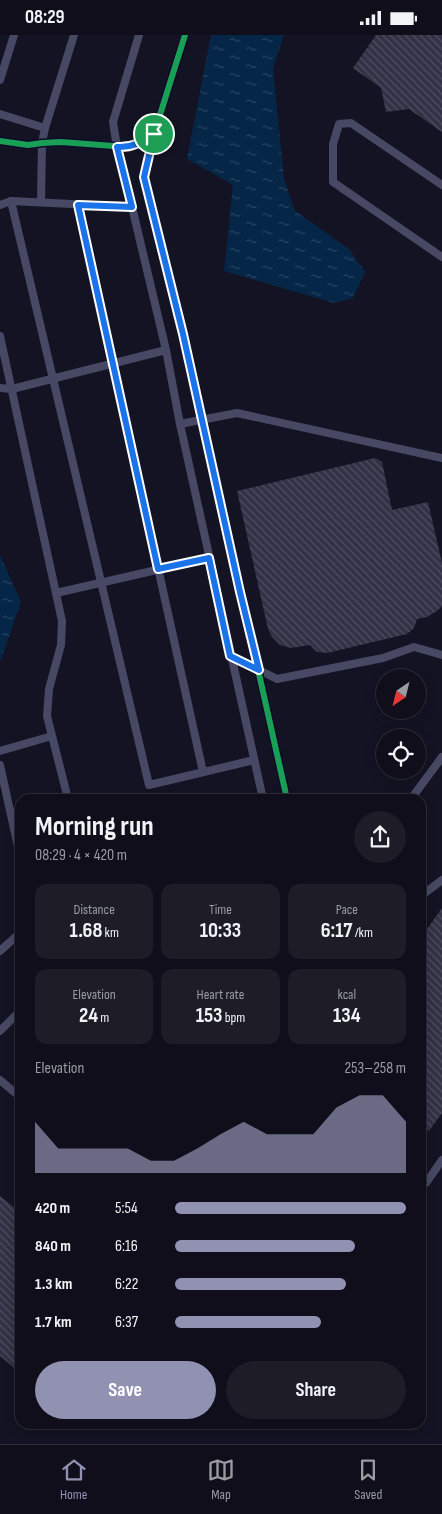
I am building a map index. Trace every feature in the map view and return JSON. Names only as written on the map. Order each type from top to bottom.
[{"type":"lane","points":[[0,80],[14,35]]},
{"type":"lane","points":[[41,202],[42,143],[74,35]]},
{"type":"lane","points":[[139,35],[112,121],[166,350],[180,425],[262,794]]},
{"type":"lane","points":[[0,114],[45,128]]},
{"type":"lane","points":[[442,185],[351,123],[339,125],[332,144],[333,182],[442,257]]},
{"type":"lane","points":[[0,205],[11,201],[132,207]]},
{"type":"lane","points":[[11,201],[149,785],[254,761]]},
{"type":"lane","points":[[78,205],[203,772]]},
{"type":"lane","points":[[0,336],[62,621],[61,645],[49,689],[47,716],[67,794]]},
{"type":"lane","points":[[0,388],[12,389],[166,350]]},
{"type":"lane","points":[[180,425],[237,413],[442,458]]},
{"type":"lane","points":[[56,593],[209,558]]},
{"type":"lane","points":[[230,656],[277,679],[383,658],[414,647],[442,655]]},
{"type":"lane","points":[[0,751],[52,736]]},
{"type":"lane","points":[[415,794],[442,757]]},
{"type":"lane","points":[[0,765],[15,833]]},
{"type":"lane","points":[[426,892],[442,880]]},
{"type":"lane","points":[[0,951],[15,938]]},
{"type":"lane","points":[[0,1031],[15,1016]]},
{"type":"lane","points":[[0,1080],[15,1093]]},
{"type":"lane","points":[[426,1183],[442,1160]]},
{"type":"water","points":[[211,35],[284,35],[273,68],[284,179],[295,211],[349,249],[365,272],[353,298],[334,303],[224,271],[233,185],[187,159]]},
{"type":"water","points":[[0,555],[21,602],[0,662]]},
{"type":"building","points":[[376,35],[442,35],[442,132],[409,109],[386,112],[381,88],[353,68]]},
{"type":"building","points":[[375,458],[382,462],[392,510],[428,502],[442,563],[442,606],[427,617],[417,619],[414,628],[407,634],[327,653],[317,652],[310,645],[291,648],[280,645],[272,637],[268,629],[237,491]]},
{"type":"building","points":[[442,908],[442,1113],[429,1131],[426,1128],[427,929]]},
{"type":"building","points":[[0,1196],[15,1208],[15,1369],[0,1356]]},
{"type":"cycle path","points":[[185,35],[154,134],[144,177],[183,334],[286,794]]},
{"type":"cycle path","points":[[0,141],[28,145],[61,142],[127,147],[139,144],[154,134]]},
{"type":"route","points":[[154,134],[144,177],[183,334],[259,670],[230,656],[209,558],[158,569],[78,205],[132,207],[117,147],[139,144],[154,134]]}]
